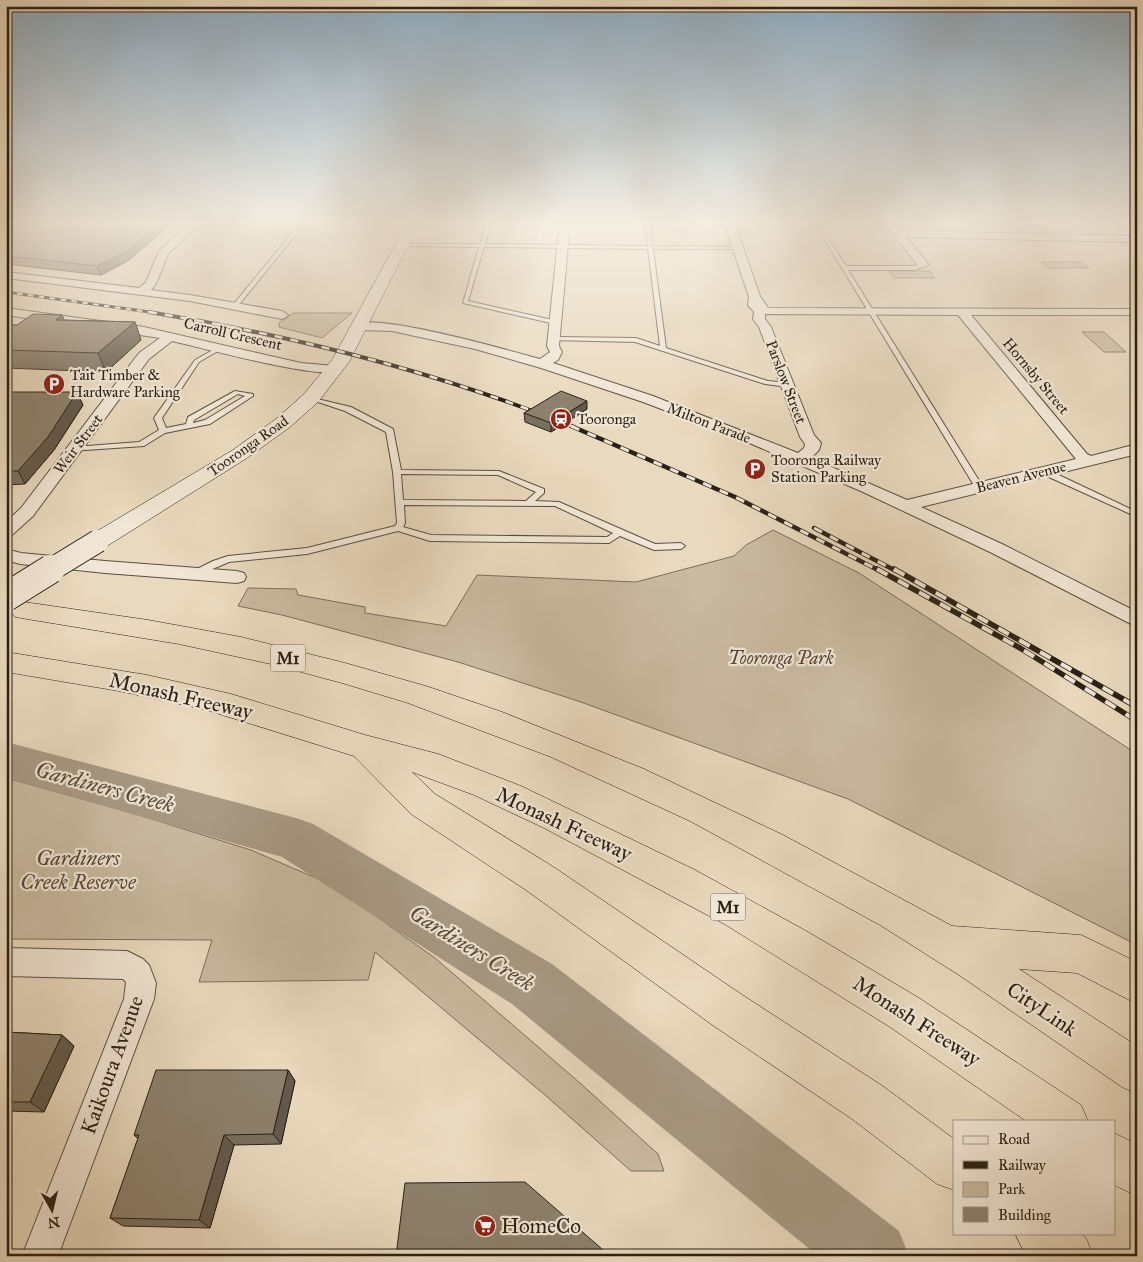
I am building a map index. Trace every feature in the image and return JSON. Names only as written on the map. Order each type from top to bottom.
[{"type":"highway","name":"M1","points":[[15,604],[186,636],[274,655],[400,690],[470,714],[552,744],[700,810],[780,849],[948,945]]},
{"type":"highway","name":"Monash Freeway","points":[[6,662],[140,684],[228,705],[438,767],[509,797],[580,829],[666,873],[841,972],[1002,1076],[1064,1120]]},
{"type":"highway","points":[[364,746],[423,804],[539,878],[726,1009],[868,1103],[953,1165]]},
{"type":"highway","points":[[948,945],[1081,954],[1137,984]]},
{"type":"highway","name":"CityLink","points":[[948,945],[1137,1072]]},
{"type":"highway","points":[[1116,1157],[1137,1173]]},
{"type":"highway","points":[[1041,1234],[1068,1256]]},
{"type":"main road","name":"Tooronga Road","points":[[15,604],[98,541],[240,454],[283,423],[311,398],[335,370],[383,281]]},
{"type":"street","points":[[56,281],[142,291],[282,315]]},
{"type":"street","points":[[142,291],[152,281]]},
{"type":"street","points":[[537,362],[554,355],[556,352],[553,343],[559,281]]},
{"type":"street","name":"Parslow Street","points":[[750,281],[755,297],[754,306],[764,311],[758,316],[765,327],[807,437],[813,443],[813,446],[794,456]]},
{"type":"street","name":"Carroll Crescent","points":[[6,311],[170,337],[308,368],[335,370]]},
{"type":"street","points":[[764,311],[1137,312]]},
{"type":"street","name":"Hornsby Street","points":[[961,311],[1082,456],[1088,460]]},
{"type":"street","points":[[20,328],[36,315]]},
{"type":"street","name":"Milton Parade","points":[[358,330],[430,337],[476,346],[537,362],[648,399],[794,456],[905,506],[996,548],[1137,620]]},
{"type":"street","name":"Weir Street","points":[[6,531],[27,512],[144,356],[170,337]]},
{"type":"street","name":"Beaven Avenue","points":[[905,506],[1137,449]]},
{"type":"street","points":[[6,554],[20,558],[105,567],[198,572],[237,577]]},
{"type":"street","name":"Kaikoura Avenue","points":[[6,962],[127,965],[138,972],[142,982],[139,999],[40,1256]]},
{"type":"lane","points":[[235,306],[256,281]]},
{"type":"lane","points":[[471,281],[465,302],[555,322]]},
{"type":"lane","points":[[655,281],[663,348]]},
{"type":"lane","points":[[852,281],[978,487]]},
{"type":"lane","points":[[553,343],[636,340],[767,383],[788,385]]},
{"type":"lane","points":[[163,431],[158,418],[197,361],[220,348]]},
{"type":"lane","points":[[74,449],[141,444],[163,431],[207,422],[251,395],[237,392],[191,420],[189,425]]},
{"type":"lane","points":[[311,398],[348,409],[390,430],[402,516],[398,528]]},
{"type":"lane","points":[[1043,471],[1137,515]]},
{"type":"lane","points":[[397,472],[499,473],[541,491],[529,503]]},
{"type":"lane","points":[[399,502],[556,504],[654,547],[680,546]]},
{"type":"lane","points":[[198,572],[216,562],[228,559],[307,551],[398,528],[430,538],[609,540],[619,533]]},
{"type":"green space","points":[[293,313],[352,313],[322,338],[279,327],[279,323]]},
{"type":"green space","points":[[1082,332],[1104,332],[1126,352],[1104,352]]},
{"type":"green space","name":"Tooronga Park","points":[[773,530],[859,573],[1137,754],[1137,945],[848,799],[578,701],[458,662],[282,615],[238,606],[248,588],[296,589],[298,595],[365,607],[365,613],[446,626],[477,575],[636,582],[734,556],[746,545]]},
{"type":"green space","name":"Gardiners Creek Reserve","points":[[6,778],[129,812],[251,850],[332,885],[435,958],[580,1083],[658,1154],[664,1171],[631,1171],[545,1095],[375,952],[368,980],[199,982],[212,940],[6,939]]},
{"type":"building","points":[[33,314],[62,315],[56,320],[135,322],[98,353],[6,350],[6,325],[17,325]]},
{"type":"building","points":[[561,391],[587,401],[551,423],[524,413]]},
{"type":"building","points":[[6,392],[77,392],[48,437],[18,471],[6,471]]},
{"type":"building","points":[[6,1032],[62,1035],[30,1102],[6,1102]]},
{"type":"building","points":[[156,1070],[288,1070],[273,1134],[224,1135],[199,1220],[110,1218],[139,1135],[134,1135]]},
{"type":"building","name":"HomeCo","points":[[525,1182],[610,1256],[396,1256],[405,1183]]},
{"type":"building","points":[[100,1251],[250,1253],[249,1256],[98,1256]]},
{"type":"waterway","name":"Gardiners Creek","points":[[6,760],[296,839],[532,984],[874,1256]]},
{"type":"railway","points":[[6,292],[157,313]]},
{"type":"railway","points":[[149,312],[257,332],[365,358],[471,389],[574,427]]},
{"type":"railway","points":[[571,426],[735,497],[880,571]]},
{"type":"railway","points":[[814,528],[896,571]]},
{"type":"railway","points":[[877,569],[1020,648],[1137,721]]},
{"type":"railway","points":[[894,569],[1137,707]]},
{"type":"place","name":"Tait Timber & Hardware Parking","points":[[54,384]]},
{"type":"place","name":"Tooronga","points":[[561,419]]},
{"type":"place","name":"Tooronga Railway Station Parking","points":[[755,469]]},
{"type":"place","name":"HomeCo","points":[[485,1226]]}]
